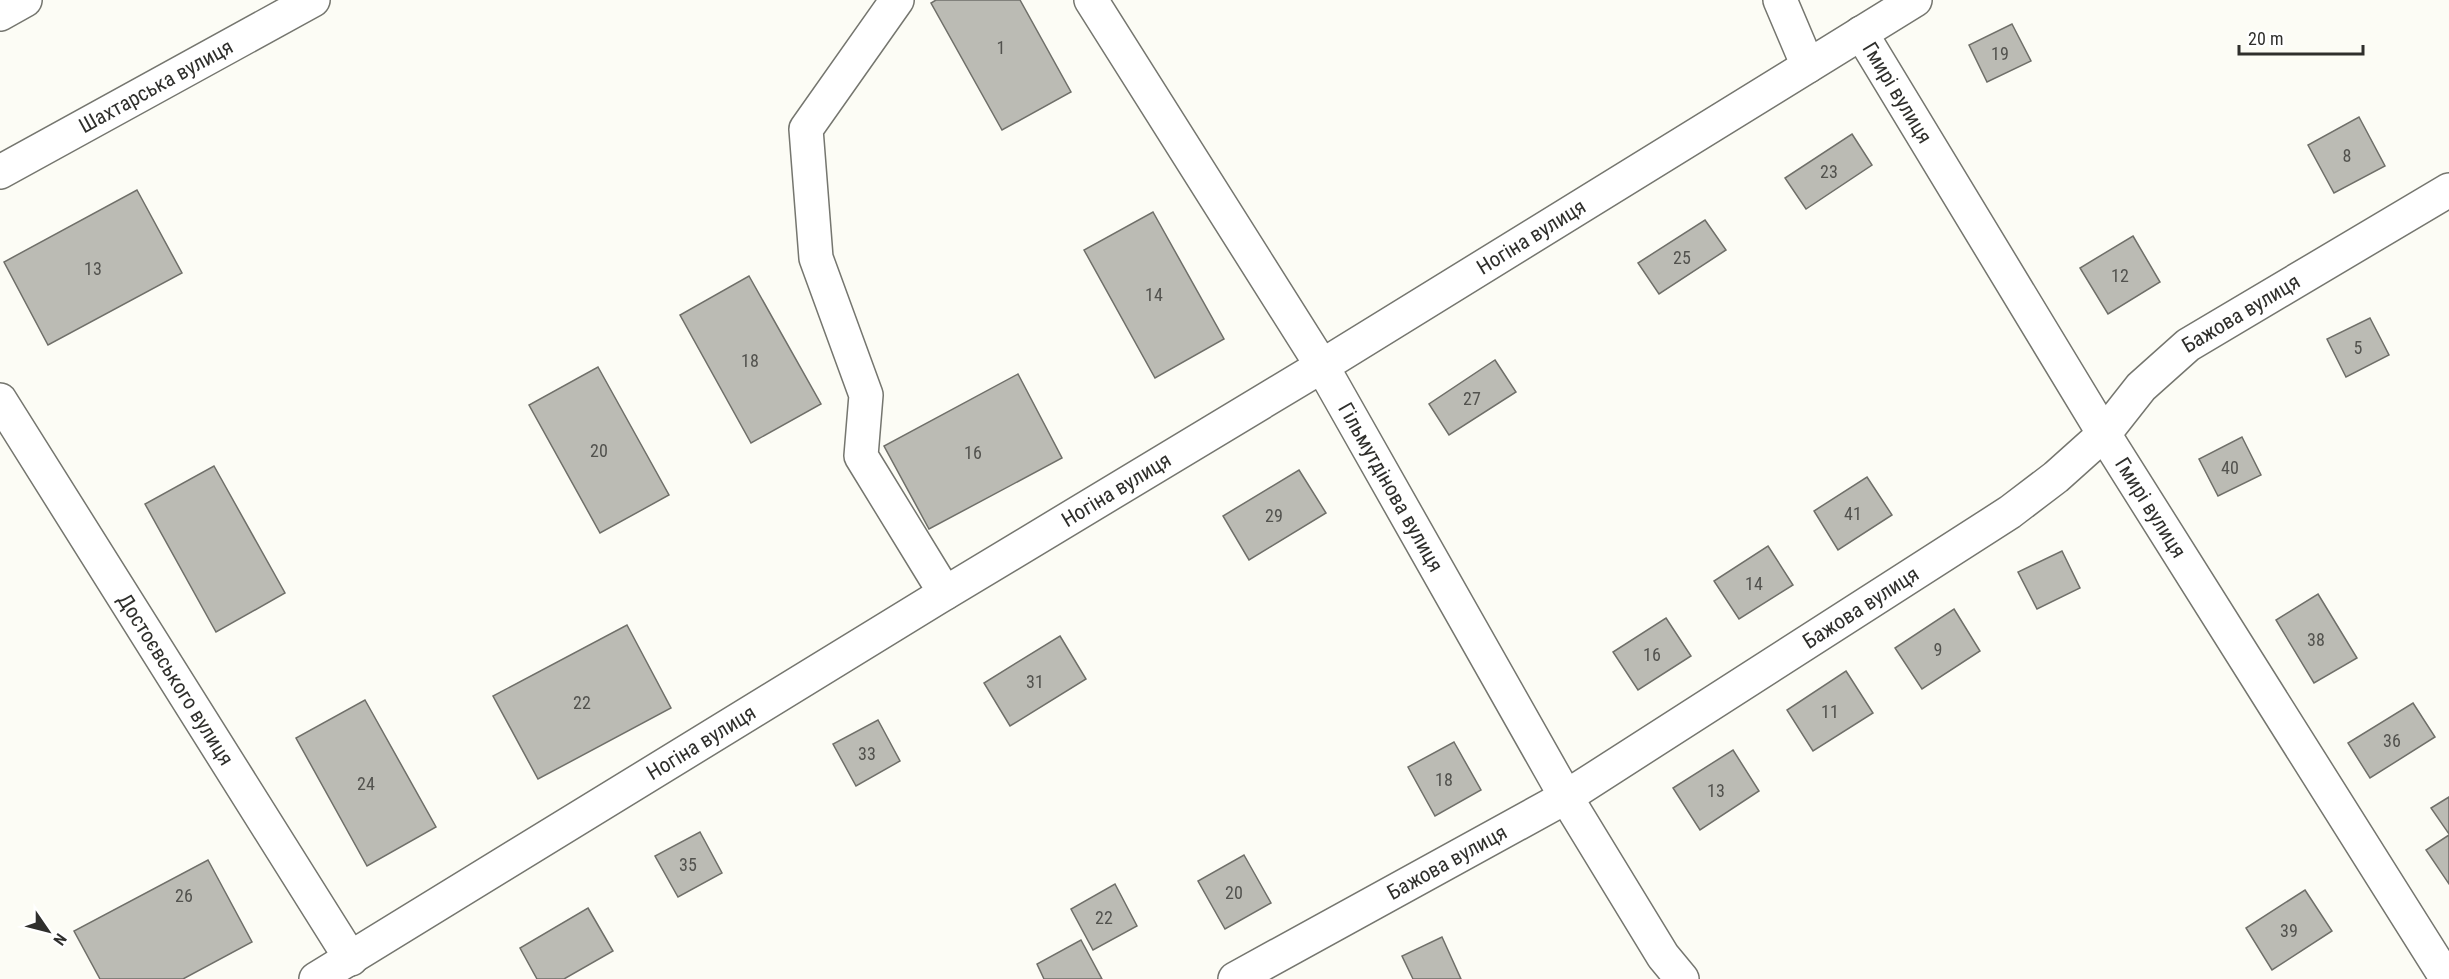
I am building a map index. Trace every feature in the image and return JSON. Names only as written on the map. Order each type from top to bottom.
[{"type":"street","points":[[0,14],[25,0]]},
{"type":"street","name":"Шахтарська вулиця","points":[[0,172],[313,0]]},
{"type":"street","points":[[897,0],[806,129],[816,258],[866,395],[861,456],[945,593]]},
{"type":"street","name":"Гільмутдінова вулиця","points":[[1091,0],[1322,366],[1566,797],[1663,956],[1682,979]]},
{"type":"street","points":[[1780,0],[1808,66]]},
{"type":"street","name":"Ногіна вулиця","points":[[316,979],[945,593],[1322,366],[1915,0]]},
{"type":"street","name":"Гмирі вулиця","points":[[1861,33],[2104,434],[2447,979]]},
{"type":"street","name":"Бажова вулиця","points":[[1235,979],[1566,797],[2010,512],[2056,477],[2104,434],[2140,387],[2188,345],[2449,190]]},
{"type":"street","name":"Достоєвського вулиця","points":[[0,400],[351,959]]},
{"type":"building","points":[[936,0],[1020,0],[1071,92],[1002,130],[931,3]]},
{"type":"building","points":[[2012,24],[2031,61],[1987,82],[1969,45]]},
{"type":"building","points":[[2359,117],[2385,166],[2334,193],[2308,145]]},
{"type":"building","points":[[1852,134],[1872,165],[1806,209],[1785,178]]},
{"type":"building","points":[[137,190],[182,273],[48,345],[4,262]]},
{"type":"building","points":[[1153,212],[1224,339],[1155,378],[1084,250]]},
{"type":"building","points":[[1705,220],[1726,250],[1659,294],[1638,263]]},
{"type":"building","points":[[2133,236],[2160,282],[2108,314],[2080,268]]},
{"type":"building","points":[[749,276],[821,404],[751,443],[680,315]]},
{"type":"building","points":[[2370,318],[2389,355],[2346,377],[2327,339]]},
{"type":"building","points":[[1495,360],[1516,392],[1449,435],[1429,404]]},
{"type":"building","points":[[598,367],[669,495],[600,533],[529,405]]},
{"type":"building","points":[[1018,374],[1062,458],[929,529],[884,446]]},
{"type":"building","points":[[2242,437],[2261,475],[2218,496],[2199,459]]},
{"type":"building","points":[[214,466],[285,593],[216,632],[145,504]]},
{"type":"building","points":[[1299,470],[1326,513],[1249,560],[1223,516]]},
{"type":"building","points":[[1867,477],[1892,515],[1838,550],[1814,511]]},
{"type":"building","points":[[1768,546],[1793,585],[1739,619],[1714,581]]},
{"type":"building","points":[[2062,551],[2080,588],[2037,609],[2018,572]]},
{"type":"building","points":[[2318,594],[2357,658],[2314,683],[2276,620]]},
{"type":"building","points":[[1954,609],[1980,651],[1922,689],[1895,648]]},
{"type":"building","points":[[1666,618],[1691,656],[1638,690],[1613,652]]},
{"type":"building","points":[[627,625],[671,708],[538,779],[493,696]]},
{"type":"building","points":[[1060,636],[1086,679],[1010,726],[984,683]]},
{"type":"building","points":[[1846,671],[1873,713],[1813,751],[1787,710]]},
{"type":"building","points":[[365,700],[436,827],[367,866],[296,738]]},
{"type":"building","points":[[2413,703],[2435,737],[2370,778],[2348,743]]},
{"type":"building","points":[[878,720],[900,761],[856,786],[833,744]]},
{"type":"building","points":[[1454,742],[1481,790],[1435,816],[1408,767]]},
{"type":"building","points":[[1733,750],[1759,791],[1700,830],[1673,788]]},
{"type":"building","points":[[2449,797],[2449,834],[2431,808]]},
{"type":"building","points":[[700,832],[722,873],[678,897],[655,856]]},
{"type":"building","points":[[2449,835],[2449,884],[2426,850]]},
{"type":"building","points":[[1244,855],[1271,903],[1225,929],[1198,881]]},
{"type":"building","points":[[208,860],[252,942],[183,979],[100,979],[74,931]]},
{"type":"building","points":[[1115,884],[1137,926],[1093,950],[1071,909]]},
{"type":"building","points":[[2305,890],[2332,931],[2272,970],[2246,928]]},
{"type":"building","points":[[588,908],[613,951],[564,979],[537,979],[520,948]]},
{"type":"building","points":[[1442,937],[1461,979],[1413,979],[1402,956]]},
{"type":"building","points":[[1081,940],[1102,979],[1044,979],[1037,964]]}]
